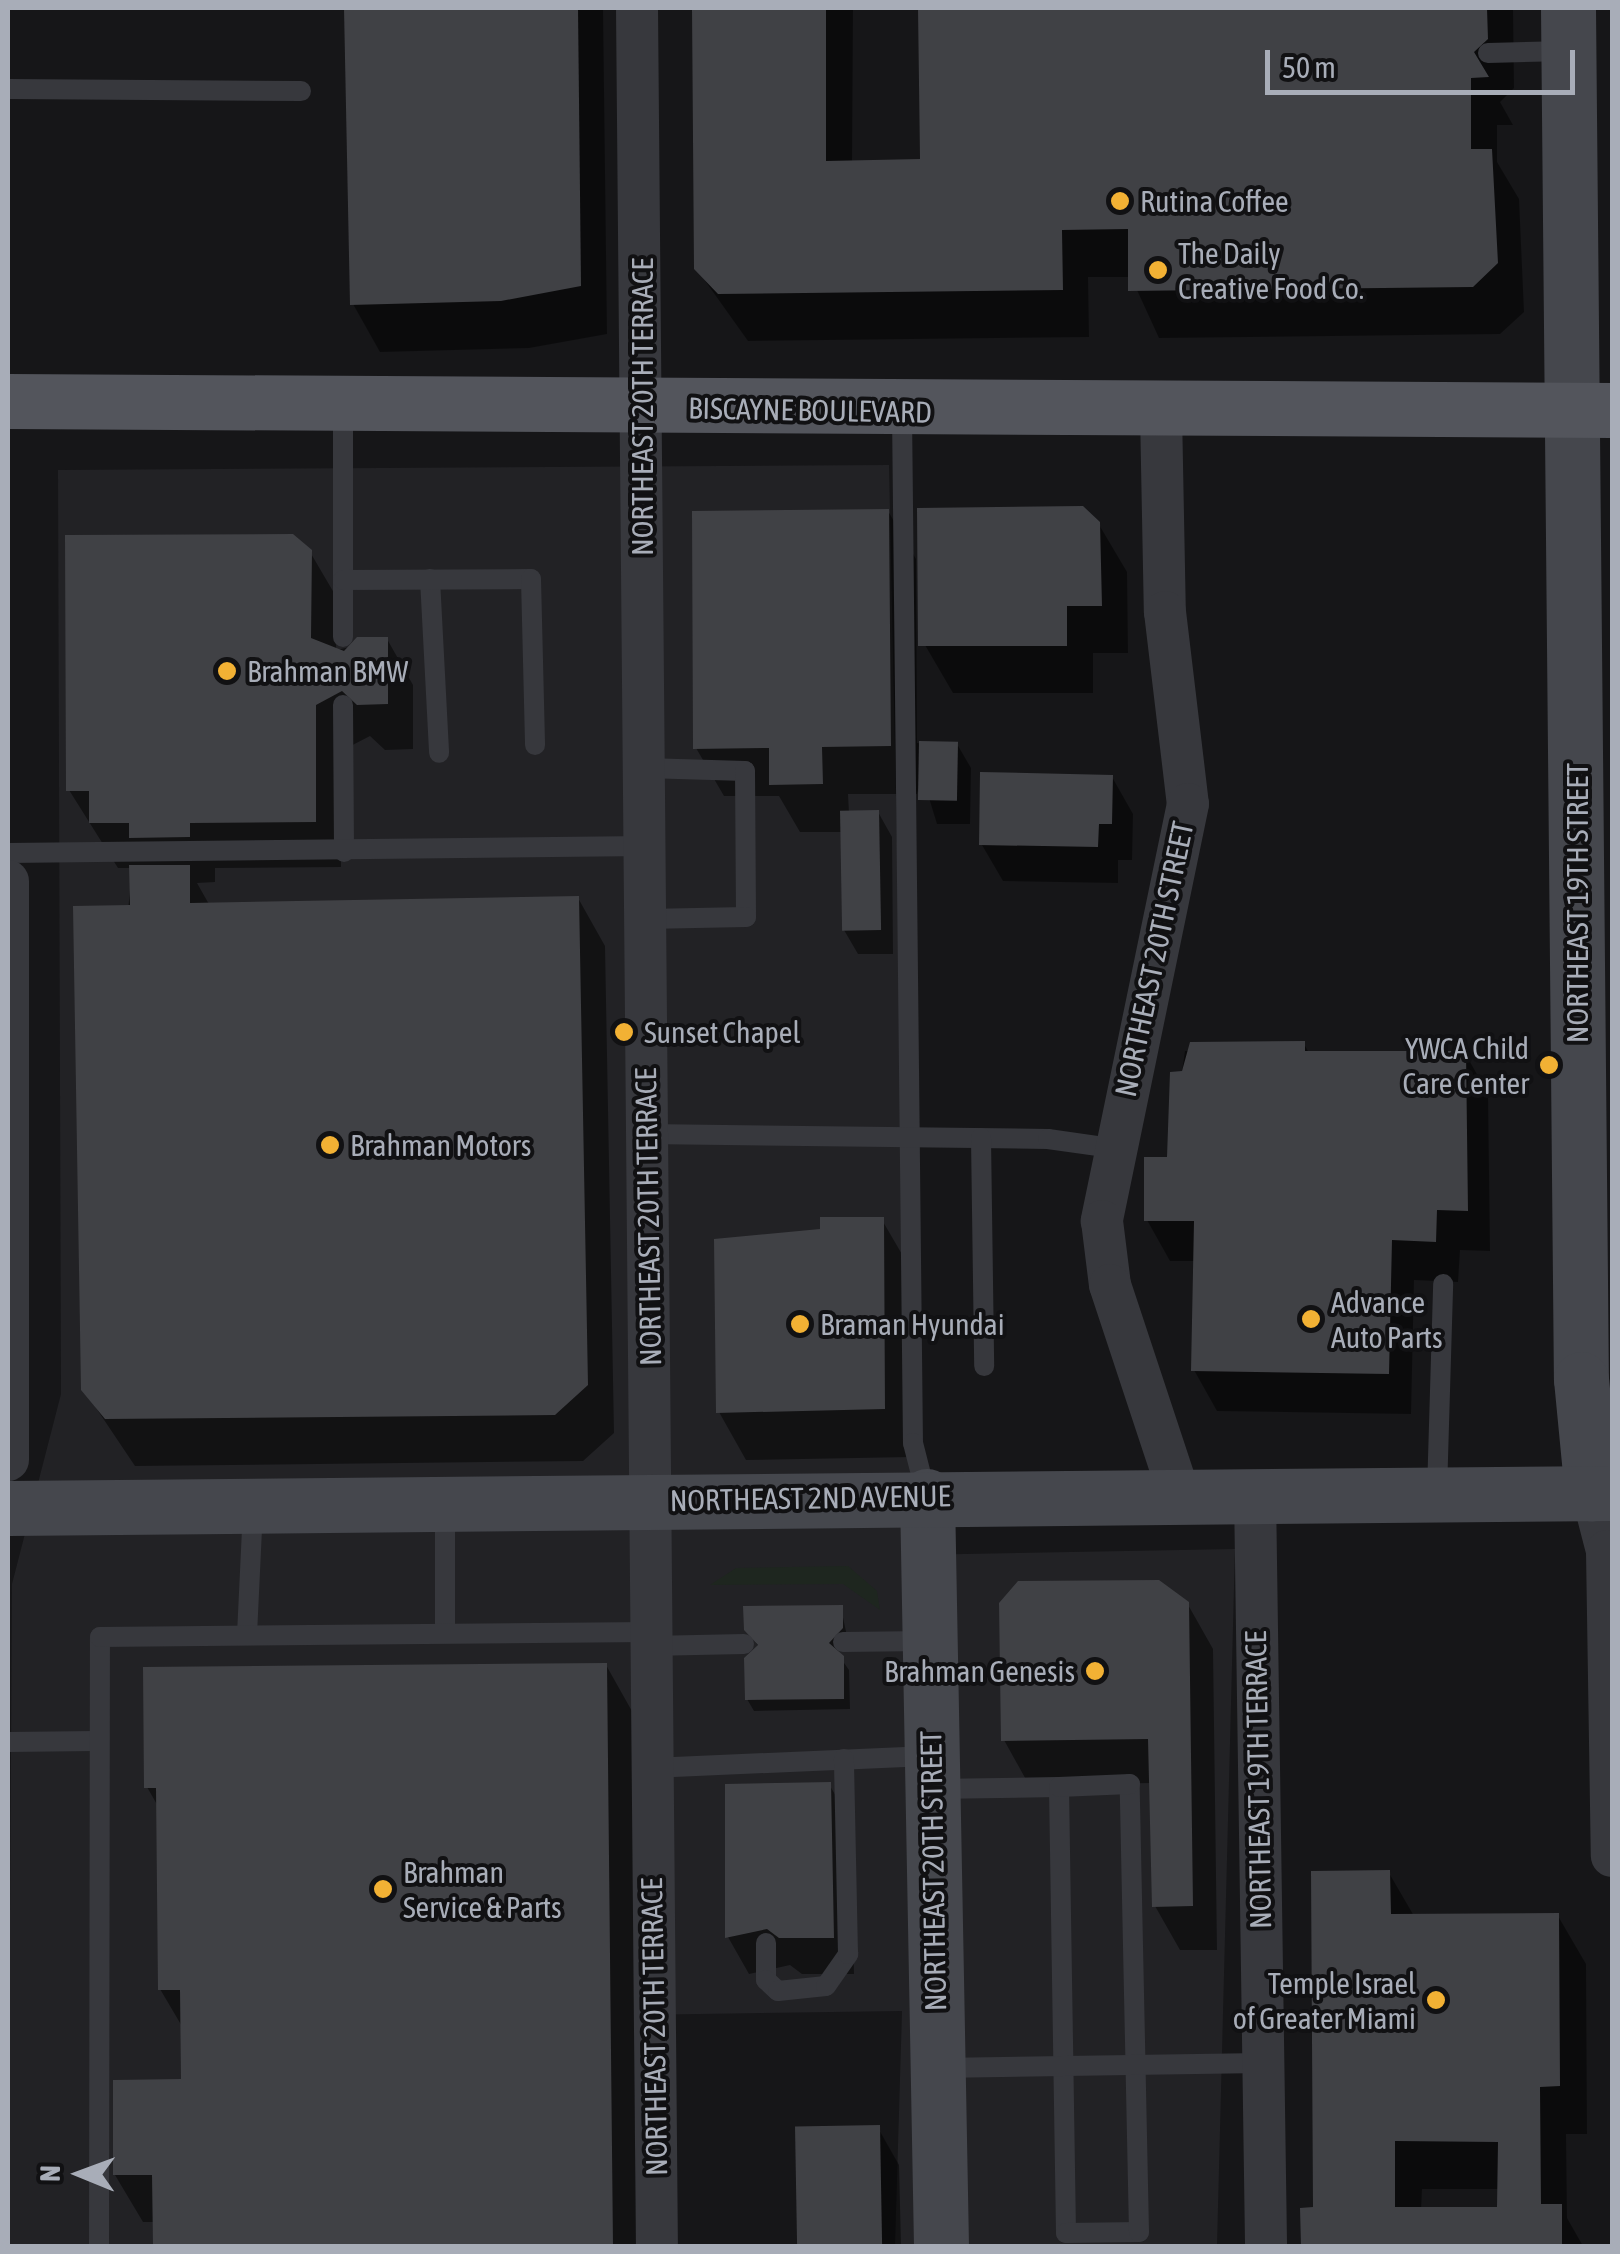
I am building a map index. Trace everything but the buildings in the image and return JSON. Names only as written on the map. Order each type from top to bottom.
[{"type":"main road","name":"NORTHEAST 19TH STREET","points":[[1568,29],[1592,410],[1597,1379],[1602,1493]]},
{"type":"main road","name":"BISCAYNE BOULEVARD","points":[[8,402],[902,412],[1592,410]]},
{"type":"main road","name":"NORTHEAST 2ND AVENUE","points":[[8,1508],[1255,1492],[1602,1493]]},
{"type":"main road","name":"NORTHEAST 20TH STREET","points":[[927,1496],[940,2246]]},
{"type":"street","name":"NORTHEAST 20TH TERRACE","points":[[637,8],[657,2246]]},
{"type":"street","name":"NORTHEAST 20TH STREET","points":[[1161,412],[1165,612],[1188,804],[1112,1148],[1102,1221],[1110,1285],[1179,1494]]},
{"type":"street","points":[[8,882],[8,1460]]},
{"type":"street","name":"NORTHEAST 19TH TERRACE","points":[[1255,1492],[1266,2246]]},
{"type":"street","name":"NORTHEAST 19TH STREET","points":[[1602,1493],[1607,1552],[1612,1856]]},
{"type":"lane","points":[[1488,53],[1568,29]]},
{"type":"lane","points":[[8,89],[301,91]]},
{"type":"lane","points":[[343,404],[343,637]]},
{"type":"lane","points":[[902,412],[913,1443],[927,1496]]},
{"type":"lane","points":[[343,580],[531,578],[535,745]]},
{"type":"lane","points":[[430,579],[439,754]]},
{"type":"lane","points":[[343,705],[344,852]]},
{"type":"lane","points":[[645,768],[745,770],[746,918],[646,920]]},
{"type":"lane","points":[[8,853],[646,846]]},
{"type":"lane","points":[[646,1134],[981,1138],[1112,1148]]},
{"type":"lane","points":[[981,1138],[984,1366]]},
{"type":"lane","points":[[1437,1494],[1443,1284]]},
{"type":"lane","points":[[444,1633],[445,1503]]},
{"type":"lane","points":[[247,1636],[253,1505]]},
{"type":"lane","points":[[99,2246],[96,1741],[100,1637],[444,1633],[744,1644]]},
{"type":"lane","points":[[844,1642],[928,1640]]},
{"type":"lane","points":[[8,1742],[96,1741]]},
{"type":"lane","points":[[766,1943],[766,1980],[778,1991],[826,1986],[848,1954],[844,1759]]},
{"type":"lane","points":[[651,1768],[764,1773],[844,1759],[1058,1786],[1130,1784],[1139,2232],[1066,2234],[1058,1786]]},
{"type":"lane","points":[[937,2068],[1262,2063]]},
{"type":"shaded area","points":[[889,465],[912,1555],[1235,1549],[1217,2246],[895,2246],[902,2011],[634,2015],[636,2246],[8,2246],[12,1584],[61,1394],[58,470]]},
{"type":"shaded area","points":[[848,1566],[877,1591],[880,1610],[843,1584],[710,1585],[736,1568]]},
{"type":"place","name":"Rutina Coffee","points":[[1120,201]]},
{"type":"place","name":"The Daily Creative Food Co.","points":[[1158,270]]},
{"type":"place","name":"Brahman BMW","points":[[227,671]]},
{"type":"place","name":"Sunset Chapel","points":[[624,1032]]},
{"type":"place","name":"YWCA Child Care Center","points":[[1549,1065]]},
{"type":"place","name":"Brahman Motors","points":[[330,1145]]},
{"type":"place","name":"Advance Auto Parts","points":[[1311,1319]]},
{"type":"place","name":"Braman Hyundai","points":[[800,1324]]},
{"type":"place","name":"Brahman Genesis","points":[[1095,1671]]},
{"type":"place","name":"Brahman Service & Parts","points":[[383,1889]]},
{"type":"place","name":"Temple Israel of Greater Miami","points":[[1436,2000]]}]
